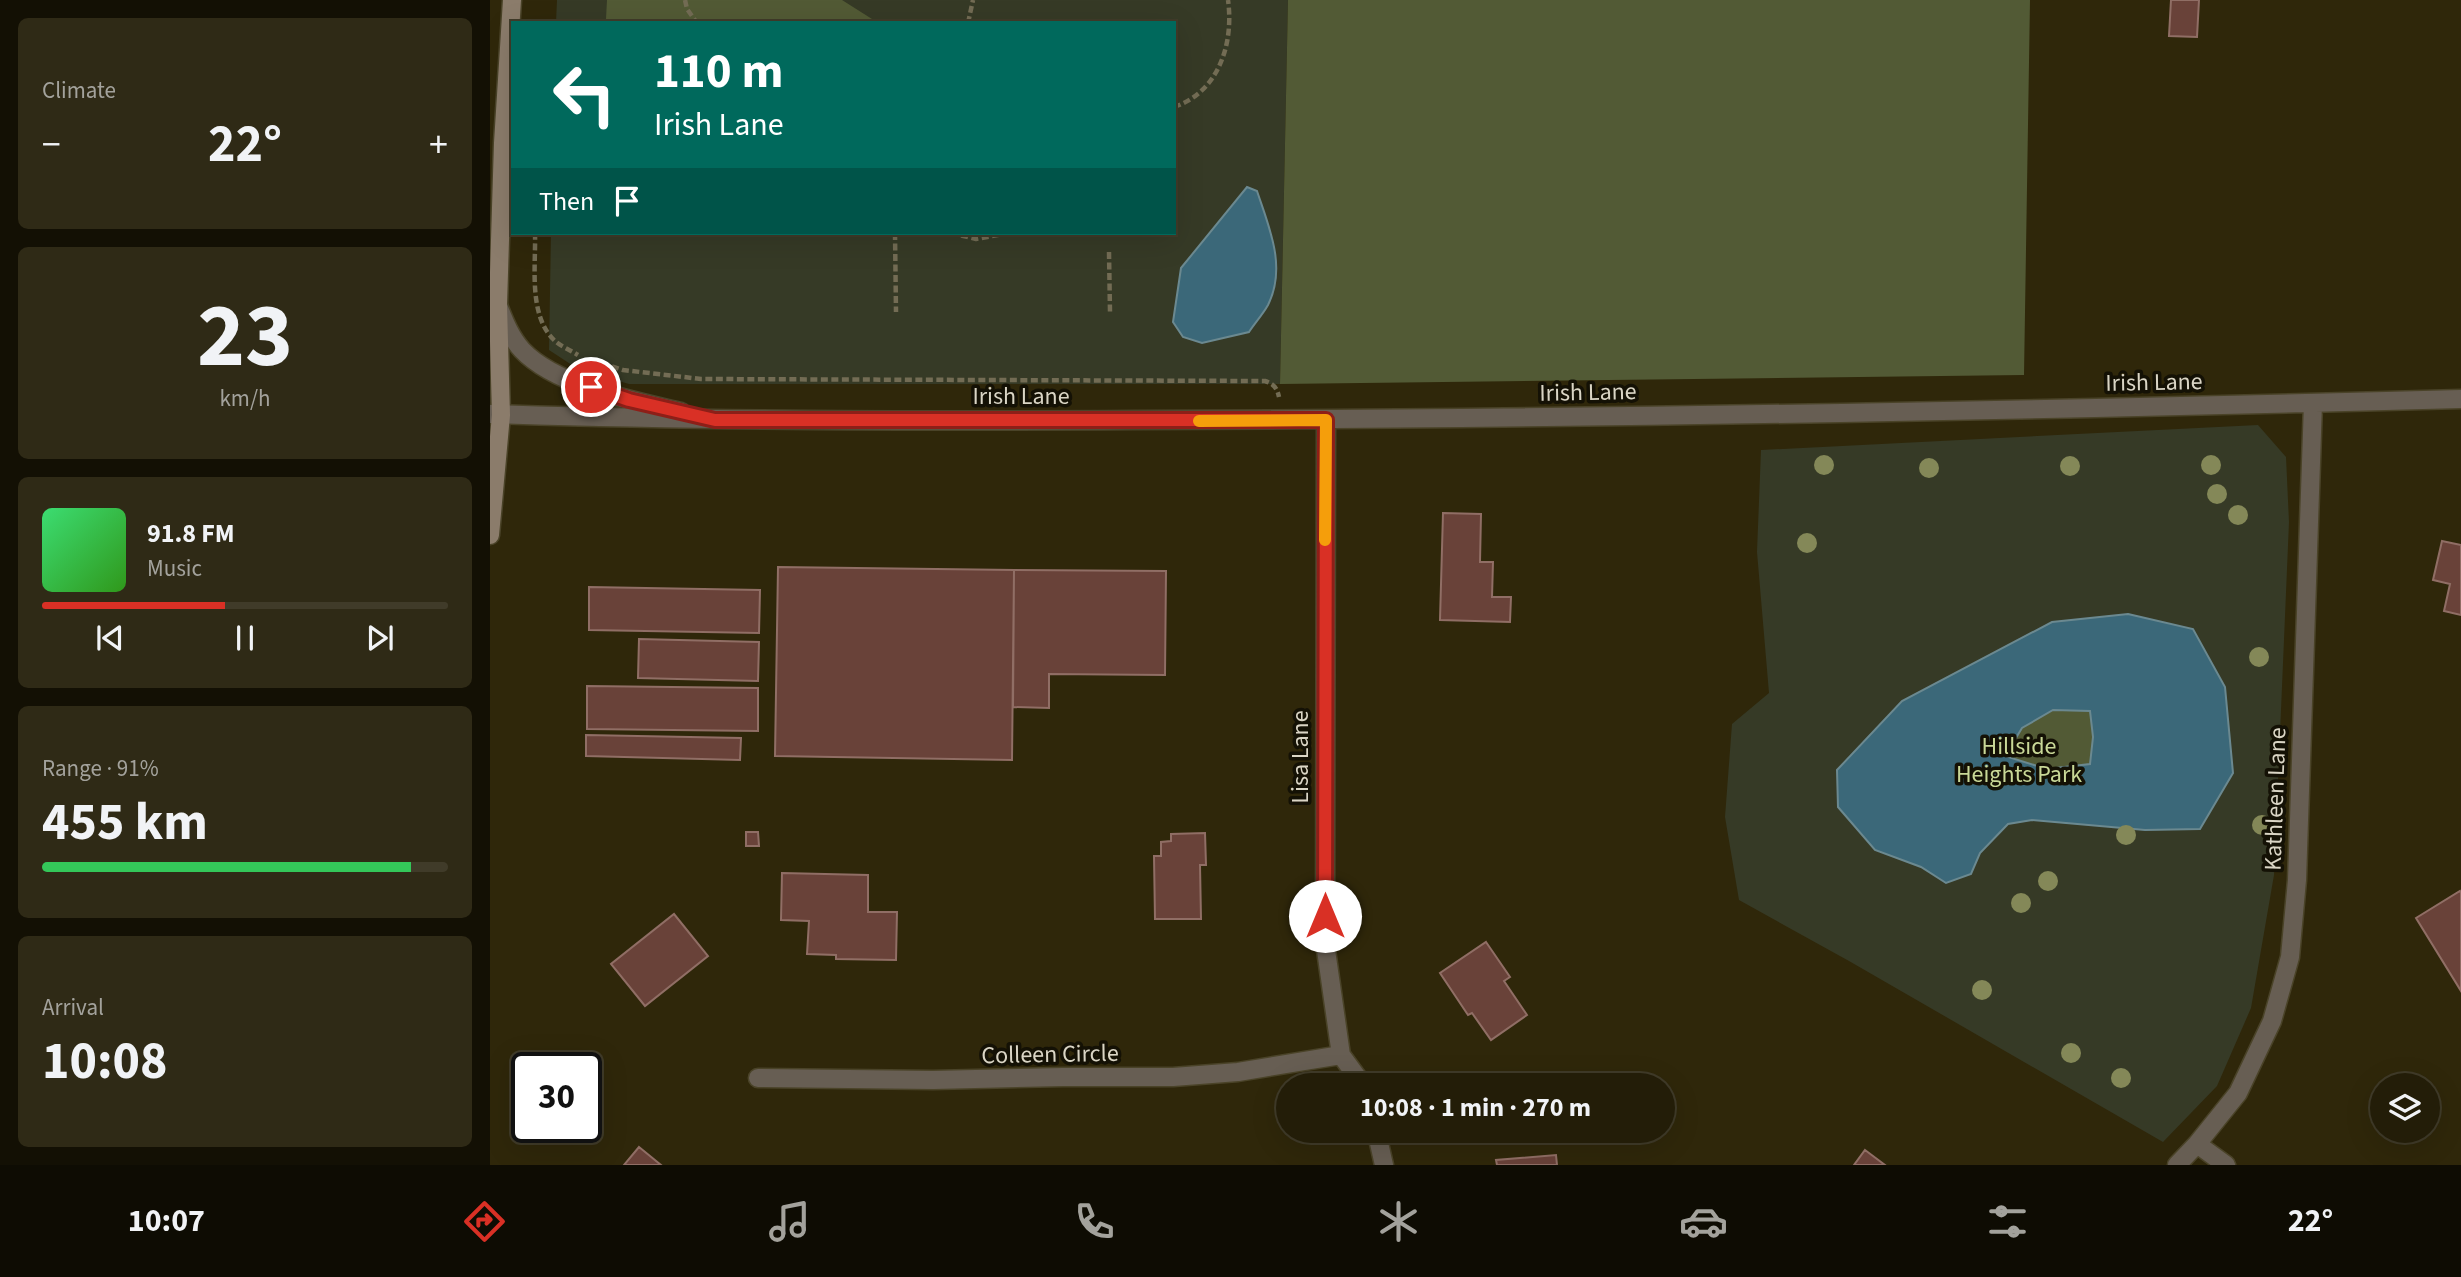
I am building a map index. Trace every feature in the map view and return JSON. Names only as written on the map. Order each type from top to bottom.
[{"type":"main road","points":[[490,535],[503,143],[512,0]]},
{"type":"street","name":"Irish Lane","points":[[498,305],[508,330],[524,352],[572,381],[629,400],[715,420]]},
{"type":"street","name":"Irish Lane","points":[[495,415],[715,420],[1279,421],[2011,410],[2461,399]]},
{"type":"street","name":"Kathleen Lane","points":[[2177,1165],[2238,1093],[2272,1021],[2290,957],[2297,880],[2313,403]]},
{"type":"street","name":"Lisa Lane","points":[[1326,420],[1325,943],[1341,1055],[1354,1073]]},
{"type":"street","name":"Colleen Circle","points":[[758,1079],[1173,1077],[1238,1072],[1341,1055]]},
{"type":"street","points":[[1379,1143],[1384,1165]]},
{"type":"street","points":[[2197,1144],[2226,1165]]},
{"type":"path","points":[[685,0],[687,9],[696,21]]},
{"type":"path","points":[[968,21],[973,0]]},
{"type":"path","points":[[1176,106],[1186,103],[1204,89],[1215,75],[1229,39],[1228,0]]},
{"type":"path","points":[[534,235],[536,293],[541,318],[553,339],[582,357]]},
{"type":"path","points":[[895,235],[896,312]]},
{"type":"path","points":[[959,235],[976,239],[998,235]]},
{"type":"path","points":[[1109,252],[1110,312]]},
{"type":"path","points":[[592,360],[623,370],[701,379],[1265,381],[1272,383],[1277,389],[1279,421]]},
{"type":"green space","points":[[557,0],[1288,0],[1280,384],[629,384],[578,369],[549,350],[551,235],[1176,235],[1176,21],[556,21]]},
{"type":"green space","points":[[607,0],[842,0],[872,21],[608,21]]},
{"type":"green space","points":[[1288,0],[2030,0],[2024,375],[1280,384]]},
{"type":"green space","name":"Hillside Heights Park","points":[[2258,425],[2286,457],[2289,522],[2274,875],[2251,1008],[2217,1086],[2163,1142],[1739,900],[1725,817],[1732,724],[1769,693],[1757,552],[1761,450]]},
{"type":"green space","points":[[2053,710],[2090,711],[2093,737],[2091,764],[2047,769],[2005,756],[2021,728]]},
{"type":"water","points":[[1247,187],[1257,191],[1274,247],[1276,276],[1268,305],[1249,332],[1202,343],[1183,337],[1173,322],[1181,268]]},
{"type":"water","points":[[2128,614],[2193,629],[2225,687],[2233,773],[2200,829],[2145,830],[2032,820],[2008,824],[1980,853],[1971,874],[1946,883],[1921,867],[1875,850],[1838,807],[1837,770],[1902,701],[2052,622]],"holes":[[[2053,710],[2090,711],[2093,737],[2090,764],[2047,769],[2005,756],[2022,728]]]},
{"type":"building","points":[[2171,0],[2199,0],[2197,37],[2169,36]]},
{"type":"building","points":[[1443,513],[1481,514],[1480,562],[1493,562],[1492,597],[1511,597],[1510,622],[1440,620]]},
{"type":"building","points":[[2442,541],[2461,545],[2461,615],[2444,611],[2450,584],[2433,580]]},
{"type":"building","points":[[778,567],[1014,570],[1012,760],[775,756]]},
{"type":"building","points":[[1014,570],[1166,571],[1165,675],[1049,674],[1049,708],[1013,707]]},
{"type":"building","points":[[589,587],[760,590],[759,633],[589,630]]},
{"type":"building","points":[[639,639],[759,642],[758,681],[638,678]]},
{"type":"building","points":[[587,686],[758,688],[758,731],[587,729]]},
{"type":"building","points":[[586,735],[741,738],[740,760],[586,756]]},
{"type":"building","points":[[746,832],[758,832],[759,846],[746,846]]},
{"type":"building","points":[[1205,833],[1206,865],[1200,865],[1201,919],[1155,919],[1154,856],[1161,856],[1161,842],[1171,841],[1171,834]]},
{"type":"building","points":[[782,873],[868,875],[868,912],[897,912],[896,960],[836,959],[836,955],[807,954],[809,921],[781,920]]},
{"type":"building","points":[[2460,891],[2461,893],[2461,991],[2416,918]]},
{"type":"building","points":[[674,914],[708,956],[645,1006],[611,964]]},
{"type":"building","points":[[1486,942],[1510,977],[1504,981],[1527,1015],[1491,1040],[1472,1013],[1468,1015],[1440,973]]},
{"type":"building","points":[[639,1147],[661,1165],[624,1165]]},
{"type":"building","points":[[1865,1150],[1885,1165],[1854,1165]]},
{"type":"building","points":[[1556,1155],[1557,1165],[1497,1165],[1496,1160]]},
{"type":"slow traffic","points":[[1199,421],[1326,420],[1325,540]]},
{"type":"route","points":[[591,387],[629,400],[715,420],[1326,420],[1325,916]]}]
